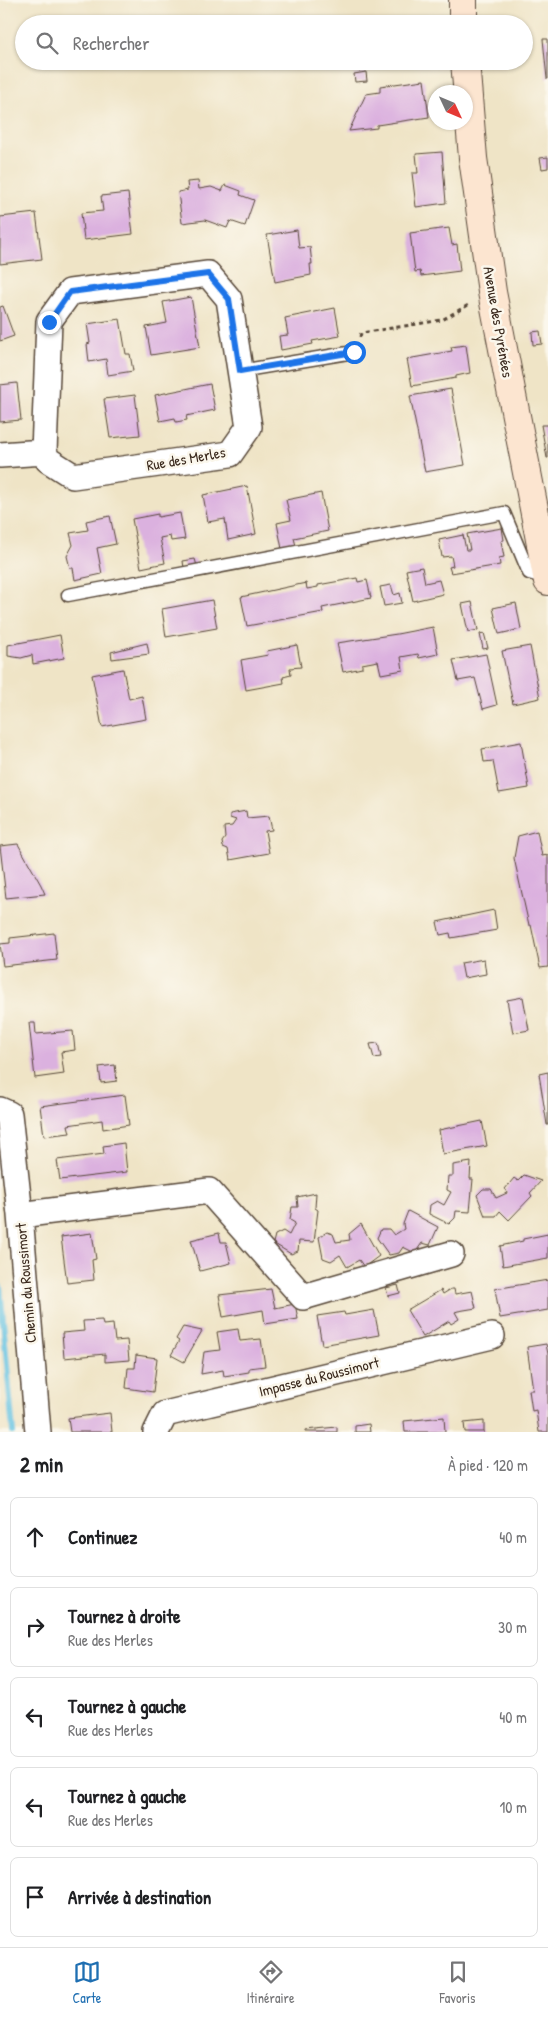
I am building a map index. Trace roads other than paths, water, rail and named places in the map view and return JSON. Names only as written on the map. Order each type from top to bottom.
[{"type":"main road","points":[[463,0],[463,15]]},
{"type":"main road","name":"Avenue des Pyrénées","points":[[466,70],[473,158],[492,292],[548,580]]},
{"type":"street","name":"Rue des Merles","points":[[208,274],[229,299],[249,427],[230,454],[73,476],[48,460],[44,452],[49,322],[70,292],[208,274]]},
{"type":"street","points":[[0,455],[44,452]]},
{"type":"street","name":"Chemin du Roussimort","points":[[5,1112],[20,1215],[38,1432]]},
{"type":"street","points":[[20,1215],[209,1191],[304,1297],[451,1254]]},
{"type":"street","name":"Impasse du Roussimort","points":[[156,1432],[165,1414],[492,1336]]},
{"type":"lane","points":[[240,371],[354,352]]},
{"type":"lane","points":[[68,595],[504,514],[529,573],[548,580]]},
{"type":"waterway","points":[[0,1286],[13,1432]]}]
